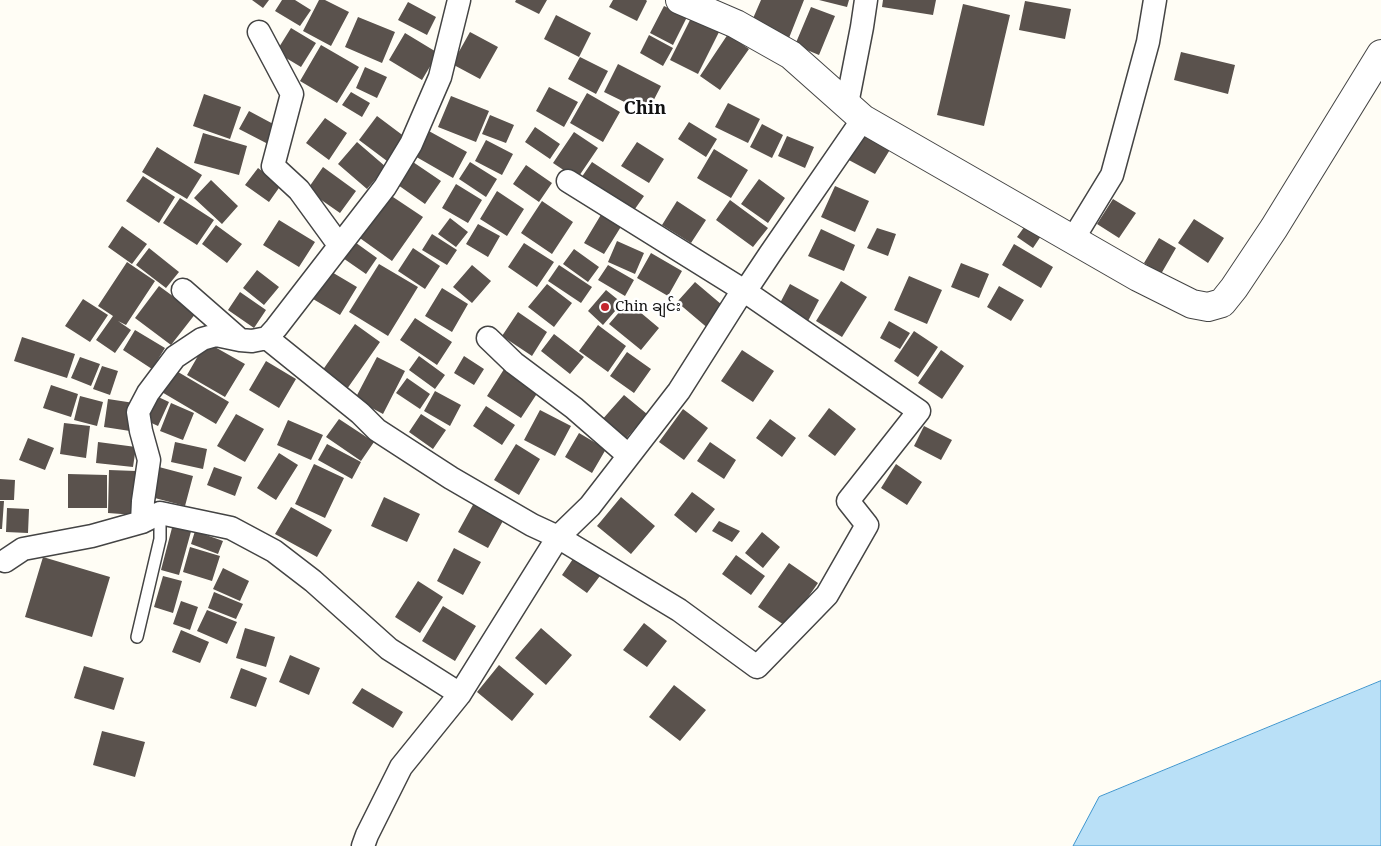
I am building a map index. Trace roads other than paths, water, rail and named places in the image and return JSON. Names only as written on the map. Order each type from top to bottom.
[{"type":"street","points":[[151,517],[144,501],[149,460],[138,412],[148,392],[175,357],[202,339],[216,335],[252,341],[267,338],[276,328],[384,187],[411,144],[440,76],[459,0]]},
{"type":"street","points":[[680,0],[736,24],[791,55],[855,111],[1138,277],[1192,304],[1208,307],[1222,303],[1234,288],[1274,228],[1381,54]]},
{"type":"street","points":[[363,846],[401,767],[460,694],[558,537],[590,506],[679,391],[743,290],[750,284],[855,111],[866,0]]},
{"type":"street","points":[[1073,239],[1112,175],[1148,42],[1155,0]]},
{"type":"street","points":[[259,32],[292,94],[273,166],[299,190],[339,245]]},
{"type":"street","points":[[267,338],[360,413],[376,430],[451,478],[532,525],[558,537],[679,610],[757,667],[827,595],[867,525],[848,501],[919,411],[743,290],[568,182]]},
{"type":"street","points":[[184,290],[240,340]]},
{"type":"street","points":[[488,338],[514,363],[574,408],[628,455]]},
{"type":"street","points":[[5,561],[23,549],[92,536],[151,517],[231,528],[274,551],[313,580],[389,649],[460,694]]},
{"type":"lane","points":[[138,637],[160,538],[151,517]]},
{"type":"water","points":[[1381,681],[1381,846],[1073,846],[1099,797]]},
{"type":"place","name":"Chin ချင်း","points":[[605,307]]},
{"type":"district","name":"Chin","points":[[645,109]]}]
